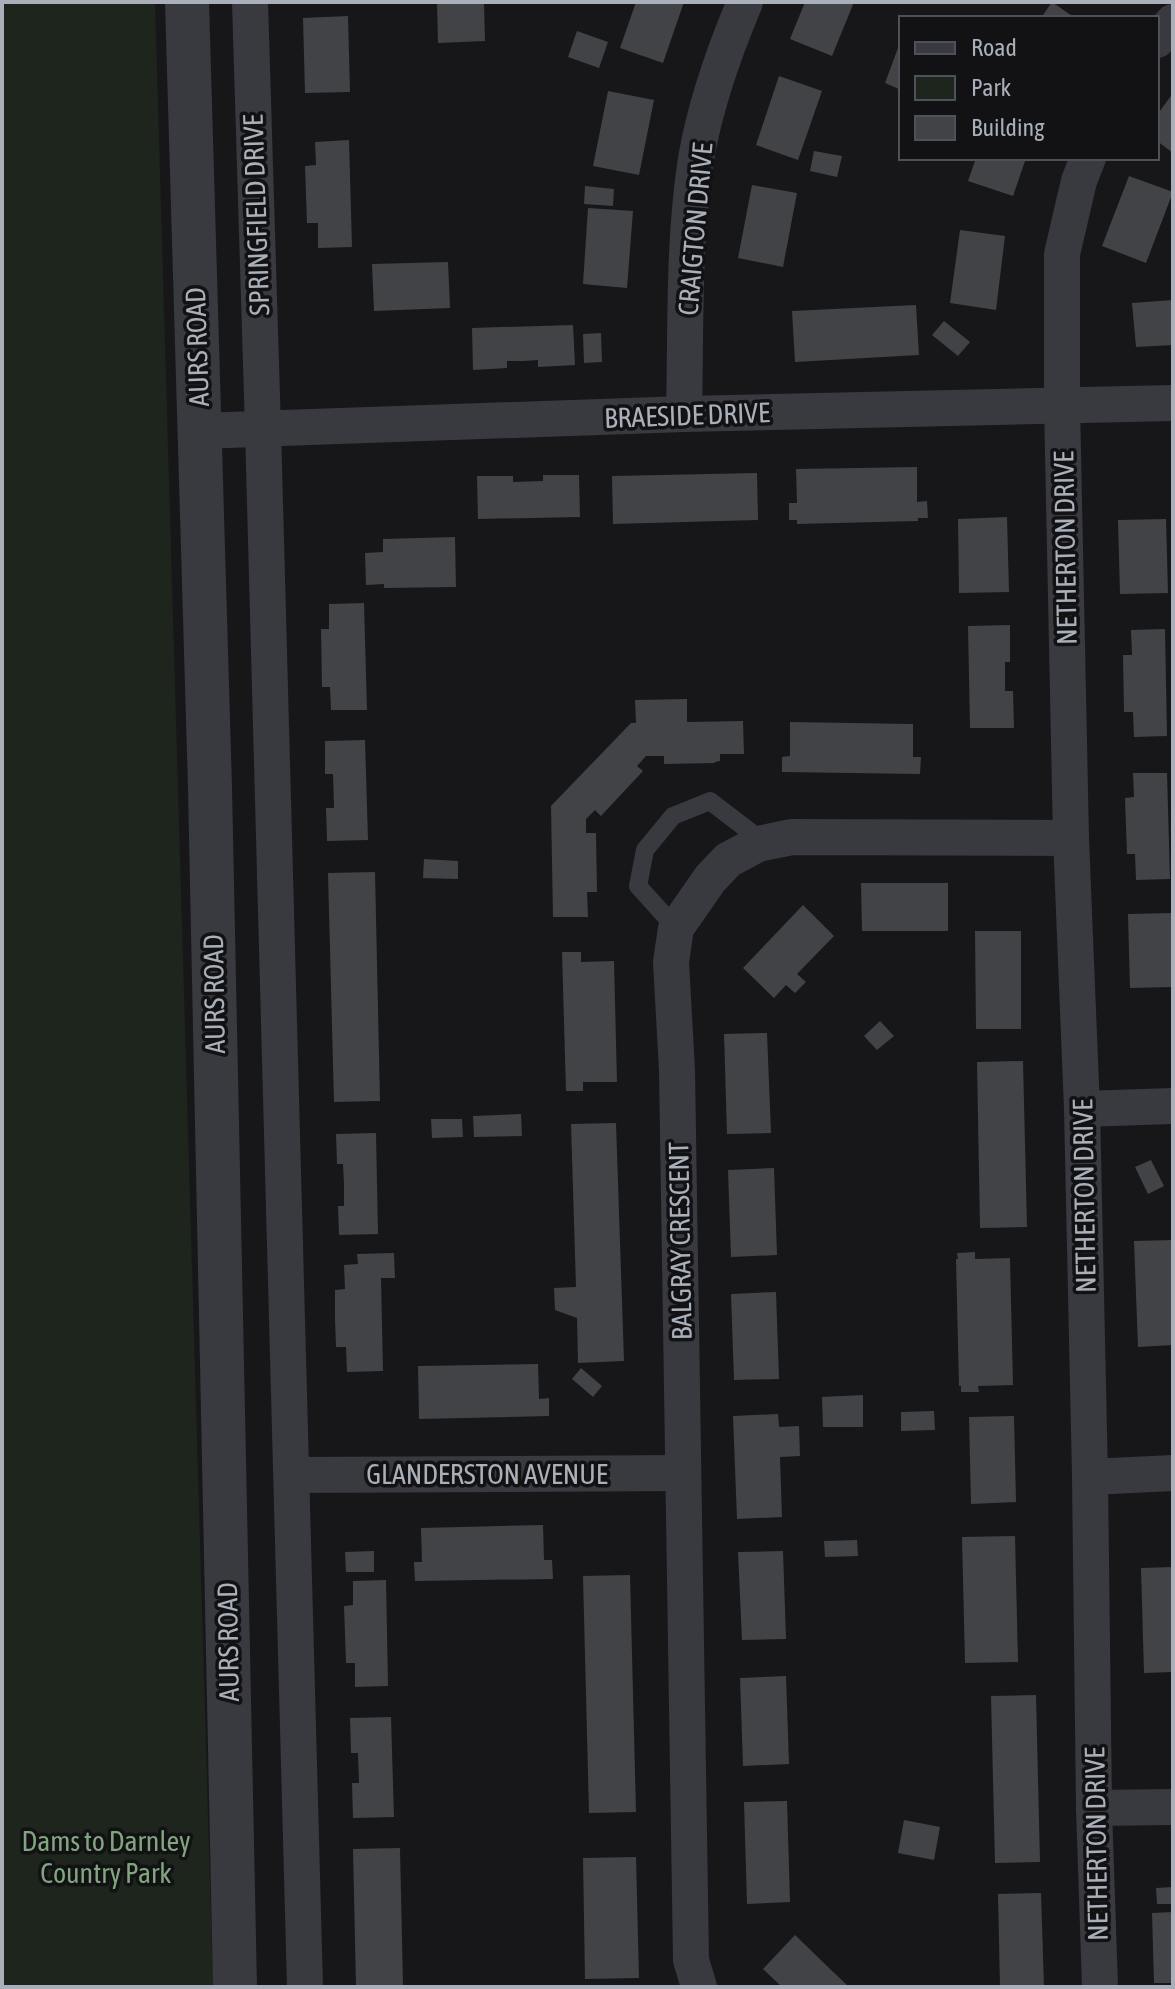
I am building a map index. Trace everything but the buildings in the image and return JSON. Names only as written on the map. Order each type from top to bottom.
[{"type":"street","name":"AURS ROAD","points":[[187,2],[210,788],[235,1987]]},
{"type":"street","name":"SPRINGFIELD DRIVE","points":[[250,2],[263,429]]},
{"type":"street","name":"CRAIGTON DRIVE","points":[[684,414],[689,229],[697,158],[712,91],[745,2]]},
{"type":"street","points":[[1159,38],[1173,22]]},
{"type":"street","name":"NETHERTON DRIVE","points":[[1087,160],[1079,181],[1062,254],[1062,405],[1071,838],[1082,1109],[1100,1987]]},
{"type":"street","name":"BRAESIDE DRIVE","points":[[200,431],[684,414],[1173,403]]},
{"type":"street","points":[[263,429],[305,1987]]},
{"type":"street","name":"BALGRAY CRESCENT","points":[[699,1987],[691,1960],[677,1070],[671,962],[676,928],[710,879],[728,860],[758,844],[792,837],[1071,838]]},
{"type":"street","points":[[1082,1109],[1173,1106]]},
{"type":"street","name":"GLANDERSTON AVENUE","points":[[292,1475],[683,1473]]},
{"type":"street","points":[[1090,1477],[1173,1473]]},
{"type":"street","points":[[1094,1808],[1173,1807]]},
{"type":"lane","points":[[676,928],[638,886],[645,850],[673,816],[710,801],[765,843]]},
{"type":"green space","name":"Dams to Darnley Country Park","points":[[2,2],[155,2],[213,1987],[2,1987]]}]
